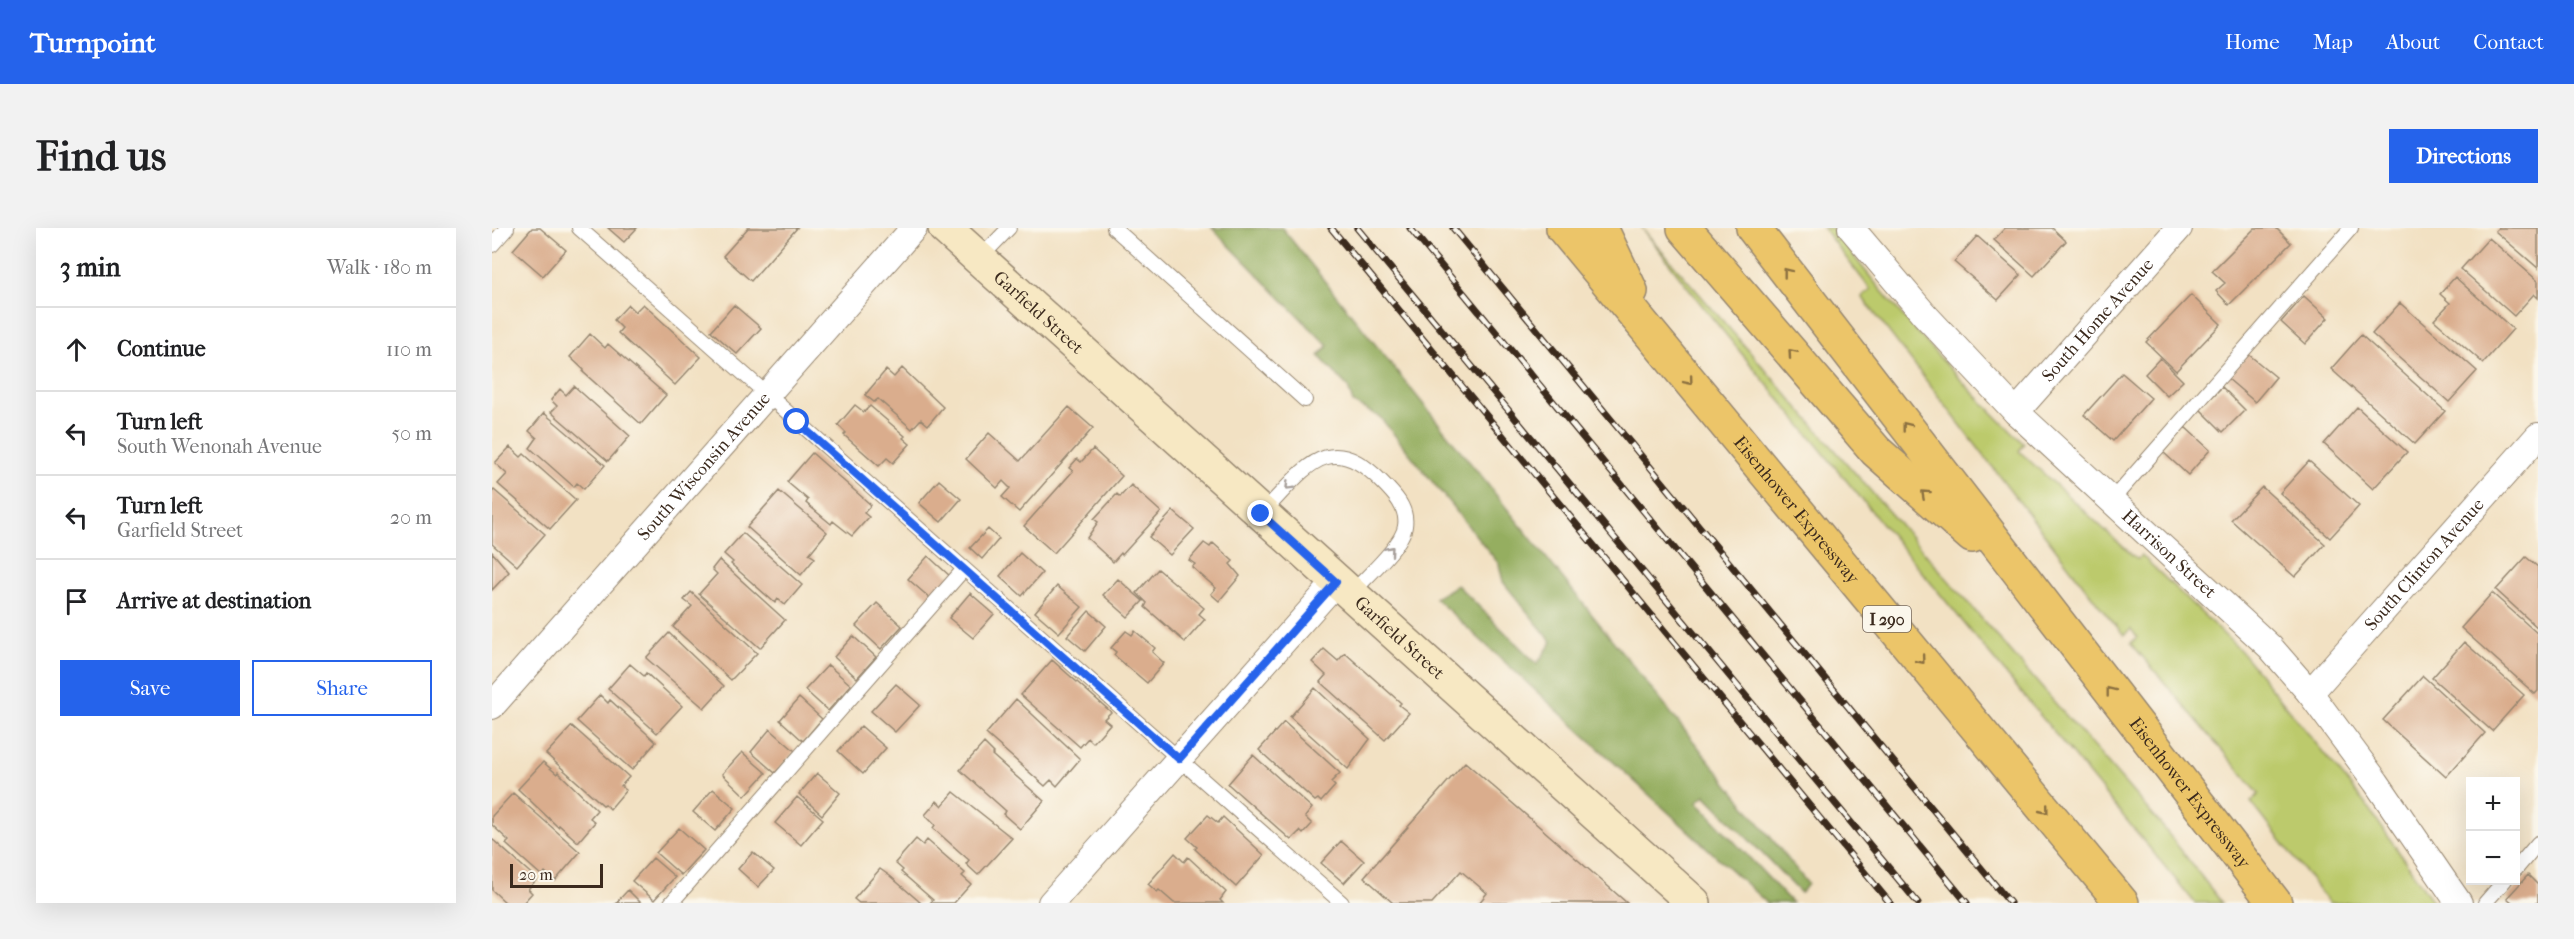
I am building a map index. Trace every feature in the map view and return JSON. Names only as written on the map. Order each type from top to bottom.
[{"type":"highway","name":"Eisenhower Expressway","points":[[1563,228],[2122,903]]},
{"type":"highway","points":[[1601,228],[1652,336]]},
{"type":"highway","points":[[1684,228],[1876,451],[2032,589]]},
{"type":"highway","name":"Eisenhower Expressway","points":[[1753,228],[2275,903]]},
{"type":"street","name":"South Wisconsin Avenue","points":[[492,706],[914,228]]},
{"type":"street","name":"Garfield Street","points":[[945,228],[1694,903]]},
{"type":"street","name":"South Home Avenue","points":[[2016,412],[2179,228]]},
{"type":"street","name":"Harrison Street","points":[[1854,229],[1924,314],[2016,412],[2270,647],[2310,693],[2376,782],[2459,903]]},
{"type":"street","name":"South Clinton Avenue","points":[[2310,693],[2538,436]]},
{"type":"street","points":[[1051,903],[1179,759],[1344,588]]},
{"type":"lane","points":[[492,245],[507,228]]},
{"type":"lane","points":[[579,228],[1342,903]]},
{"type":"lane","points":[[979,259],[1009,228]]},
{"type":"lane","points":[[1114,228],[1305,399]]},
{"type":"lane","points":[[2111,501],[2351,228]]},
{"type":"lane","points":[[1261,514],[1300,474],[1325,455],[1347,456],[1366,465],[1395,496],[1405,514],[1405,528],[1395,545],[1344,588]]},
{"type":"lane","points":[[671,903],[964,569]]},
{"type":"lane","points":[[2520,864],[2538,843]]},
{"type":"lane","points":[[2485,903],[2501,885]]},
{"type":"green space","points":[[1212,228],[1282,228],[1808,884],[1801,893],[1705,795],[1697,802],[1792,903],[1767,903],[1435,598],[1457,585],[1537,664],[1552,642],[1503,582],[1499,564],[1380,417],[1353,403],[1348,387],[1319,356],[1328,346]]},
{"type":"green space","points":[[1642,228],[2163,827],[2222,903],[2195,903],[1704,308]]},
{"type":"green space","points":[[1823,228],[1832,228],[1924,340],[2024,444],[2019,451],[2131,554],[2138,559],[2141,555],[2241,651],[2370,810],[2434,903],[2329,903],[2251,802],[2259,794],[2131,643],[2137,637],[2131,629],[2124,635],[2098,604],[1862,297],[1871,290]]},
{"type":"building","points":[[532,228],[540,228],[566,250],[543,276],[513,250]]},
{"type":"building","points":[[608,228],[637,228],[624,242]]},
{"type":"building","points":[[748,228],[797,228],[751,281],[723,256]]},
{"type":"building","points":[[2005,228],[2052,228],[2066,241],[2034,276],[1994,240]]},
{"type":"building","points":[[2255,228],[2276,228],[2291,243],[2229,305],[2216,291],[2225,283],[2212,271]]},
{"type":"building","points":[[2498,228],[2538,228],[2538,268],[2495,231]]},
{"type":"building","points":[[1977,236],[2021,275],[1998,300],[1954,262]]},
{"type":"building","points":[[2489,238],[2538,281],[2538,298],[2534,294],[2514,316],[2461,269]]},
{"type":"building","points":[[2455,277],[2513,329],[2483,363],[2434,320],[2450,303],[2440,294]]},
{"type":"building","points":[[2191,295],[2221,324],[2176,371],[2146,342]]},
{"type":"building","points":[[2304,296],[2328,318],[2305,344],[2281,322]]},
{"type":"building","points":[[2400,303],[2477,371],[2449,402],[2372,334]]},
{"type":"building","points":[[643,304],[701,357],[675,385],[618,333],[622,328],[614,320],[628,305],[635,312]]},
{"type":"building","points":[[734,305],[761,328],[737,354],[711,331]]},
{"type":"building","points":[[590,334],[605,348],[608,344],[666,395],[641,424],[583,372],[584,370],[570,357]]},
{"type":"building","points":[[2361,335],[2445,411],[2415,444],[2331,369]]},
{"type":"building","points":[[2248,354],[2276,377],[2255,402],[2227,378]]},
{"type":"building","points":[[2160,358],[2183,381],[2167,396],[2145,374]]},
{"type":"building","points":[[902,368],[943,407],[928,425],[921,419],[912,429],[878,399],[874,402],[865,395],[886,370],[894,377]]},
{"type":"building","points":[[2122,373],[2151,398],[2113,441],[2084,415]]},
{"type":"building","points":[[574,386],[630,436],[608,461],[551,412],[557,406],[551,400],[560,389],[566,395]]},
{"type":"building","points":[[2222,387],[2245,410],[2223,432],[2200,409]]},
{"type":"building","points":[[855,405],[864,412],[870,406],[905,436],[903,438],[910,444],[893,463],[887,458],[879,466],[844,435],[846,433],[838,425]]},
{"type":"building","points":[[1069,407],[1093,428],[1019,512],[1002,497],[1010,488],[1003,481],[997,488],[966,459],[989,433],[1020,461]]},
{"type":"building","points":[[2357,407],[2407,452],[2373,489],[2324,444]]},
{"type":"building","points":[[544,413],[605,465],[584,489],[577,483],[574,487],[530,448],[537,438],[529,431]]},
{"type":"building","points":[[2185,427],[2210,450],[2188,475],[2163,452]]},
{"type":"building","points":[[510,447],[521,457],[524,454],[576,500],[550,529],[498,484],[507,474],[495,463]]},
{"type":"building","points":[[1093,449],[1122,476],[1054,553],[1024,526],[1073,471],[1069,468],[1077,459],[1081,462]]},
{"type":"building","points":[[812,453],[871,505],[864,513],[869,517],[852,536],[833,521],[831,524],[806,503],[808,500],[787,482]]},
{"type":"building","points":[[2309,461],[2359,506],[2330,538],[2280,493]]},
{"type":"building","points":[[939,480],[961,499],[941,522],[919,503]]},
{"type":"building","points":[[1131,485],[1161,512],[1113,562],[1087,538],[1098,522],[1094,519],[1117,494],[1120,497]]},
{"type":"building","points":[[2262,487],[2325,544],[2295,577],[2231,520]]},
{"type":"building","points":[[494,490],[545,534],[517,566],[492,544],[492,492]]},
{"type":"building","points":[[779,491],[827,532],[809,554],[815,558],[801,575],[747,527]]},
{"type":"building","points":[[1173,511],[1194,529],[1170,555],[1149,537]]},
{"type":"building","points":[[988,529],[999,539],[982,559],[970,548]]},
{"type":"building","points":[[743,533],[802,585],[785,605],[778,599],[775,603],[731,564],[733,562],[724,554]]},
{"type":"building","points":[[1204,543],[1210,547],[1213,543],[1233,561],[1230,564],[1240,576],[1219,601],[1211,594],[1216,588],[1192,567],[1195,564],[1189,560]]},
{"type":"building","points":[[492,552],[509,572],[492,590]]},
{"type":"building","points":[[1020,553],[1042,573],[1022,596],[1000,576]]},
{"type":"building","points":[[928,556],[951,577],[931,599],[908,579]]},
{"type":"building","points":[[2526,557],[2538,567],[2538,628],[2496,590]]},
{"type":"building","points":[[719,560],[785,620],[760,648],[699,594],[717,574],[712,569]]},
{"type":"building","points":[[1158,569],[1204,608],[1199,614],[1205,619],[1185,642],[1145,607],[1147,603],[1137,593]]},
{"type":"building","points":[[1118,579],[1143,601],[1128,617],[1103,595]]},
{"type":"building","points":[[1057,586],[1082,607],[1059,633],[1035,612]]},
{"type":"building","points":[[691,592],[757,653],[731,680],[673,627],[692,606],[684,600]]},
{"type":"building","points":[[970,593],[994,614],[973,638],[949,618]]},
{"type":"building","points":[[2492,593],[2538,634],[2538,691],[2535,694],[2461,628]]},
{"type":"building","points":[[877,603],[902,626],[881,649],[856,626]]},
{"type":"building","points":[[1089,611],[1106,626],[1085,651],[1067,636]]},
{"type":"building","points":[[1126,631],[1132,635],[1135,631],[1155,648],[1152,652],[1164,663],[1147,683],[1114,655],[1116,652],[1111,648]]},
{"type":"building","points":[[669,633],[724,686],[704,708],[646,658]]},
{"type":"building","points":[[853,636],[876,657],[857,678],[834,657]]},
{"type":"building","points":[[2464,642],[2524,695],[2492,731],[2432,678]]},
{"type":"building","points":[[1324,649],[1338,661],[1345,653],[1401,703],[1399,705],[1409,713],[1385,740],[1320,682],[1326,675],[1312,662]]},
{"type":"building","points":[[1052,660],[1111,712],[1104,719],[1110,724],[1093,743],[1088,738],[1080,747],[1021,695]]},
{"type":"building","points":[[630,664],[644,676],[646,673],[682,706],[657,733],[608,689]]},
{"type":"building","points":[[828,665],[851,685],[828,711],[805,690]]},
{"type":"building","points":[[2423,676],[2485,733],[2446,777],[2383,720]]},
{"type":"building","points":[[896,684],[920,705],[895,732],[871,711]]},
{"type":"building","points":[[1315,688],[1370,739],[1348,769],[1290,717]]},
{"type":"building","points":[[600,695],[608,703],[610,700],[656,742],[632,770],[577,721]]},
{"type":"building","points":[[799,698],[822,719],[803,741],[780,720]]},
{"type":"building","points":[[1016,699],[1080,759],[1057,786],[1051,780],[1045,786],[986,734]]},
{"type":"building","points":[[1284,722],[1340,773],[1331,782],[1335,786],[1321,802],[1318,799],[1315,801],[1259,750]]},
{"type":"building","points":[[572,726],[629,777],[621,786],[626,790],[610,809],[546,754]]},
{"type":"building","points":[[861,726],[886,748],[863,774],[838,751]]},
{"type":"building","points":[[770,729],[795,751],[775,773],[751,752]]},
{"type":"building","points":[[984,743],[994,753],[992,755],[1044,801],[1020,829],[1003,814],[1006,811],[960,770]]},
{"type":"building","points":[[742,752],[766,773],[745,796],[722,774]]},
{"type":"building","points":[[1253,755],[1312,808],[1305,817],[1312,824],[1303,834],[1300,831],[1291,840],[1228,784]]},
{"type":"building","points":[[543,762],[557,774],[558,772],[597,810],[590,818],[595,822],[578,842],[559,825],[558,827],[518,789]]},
{"type":"building","points":[[1465,762],[1627,903],[1479,903],[1487,893],[1461,871],[1432,903],[1393,903],[1364,877]]},
{"type":"building","points":[[817,773],[840,793],[822,815],[799,794]]},
{"type":"building","points":[[713,789],[735,808],[715,831],[693,812]]},
{"type":"building","points":[[954,792],[1012,838],[978,875],[966,864],[969,860],[933,828],[935,825],[925,815],[937,801],[942,806]]},
{"type":"building","points":[[513,793],[580,852],[555,881],[545,872],[542,876],[506,844],[509,841],[492,825],[492,816]]},
{"type":"building","points":[[797,797],[823,819],[801,845],[775,823]]},
{"type":"building","points":[[1208,815],[1218,823],[1223,817],[1264,855],[1236,887],[1195,849],[1197,847],[1187,838]]},
{"type":"building","points":[[679,828],[704,850],[681,875],[656,853]]},
{"type":"building","points":[[492,839],[537,879],[528,889],[532,893],[523,903],[506,903],[492,890]]},
{"type":"building","points":[[916,839],[923,845],[927,840],[965,873],[962,876],[971,884],[954,903],[930,903],[933,900],[901,872],[903,870],[895,863]]},
{"type":"building","points":[[1341,841],[1364,861],[1344,883],[1321,863]]},
{"type":"building","points":[[753,852],[774,870],[758,887],[738,869]]},
{"type":"building","points":[[1175,853],[1184,862],[1188,857],[1226,892],[1220,900],[1223,903],[1174,903],[1148,884]]},
{"type":"building","points":[[653,858],[675,877],[654,900],[632,881]]},
{"type":"building","points":[[880,869],[921,903],[859,903],[854,899]]},
{"type":"building","points":[[2528,875],[2538,885],[2538,903],[2513,903],[2507,898]]},
{"type":"building","points":[[628,890],[641,903],[616,903]]},
{"type":"railway","points":[[1331,228],[1890,903]]},
{"type":"railway","points":[[1357,228],[1918,903]]},
{"type":"railway","points":[[1410,228],[1967,903]]},
{"type":"railway","points":[[1453,228],[2010,903]]},
{"type":"route","points":[[797,422],[1179,759],[1336,582],[1261,514]]}]
